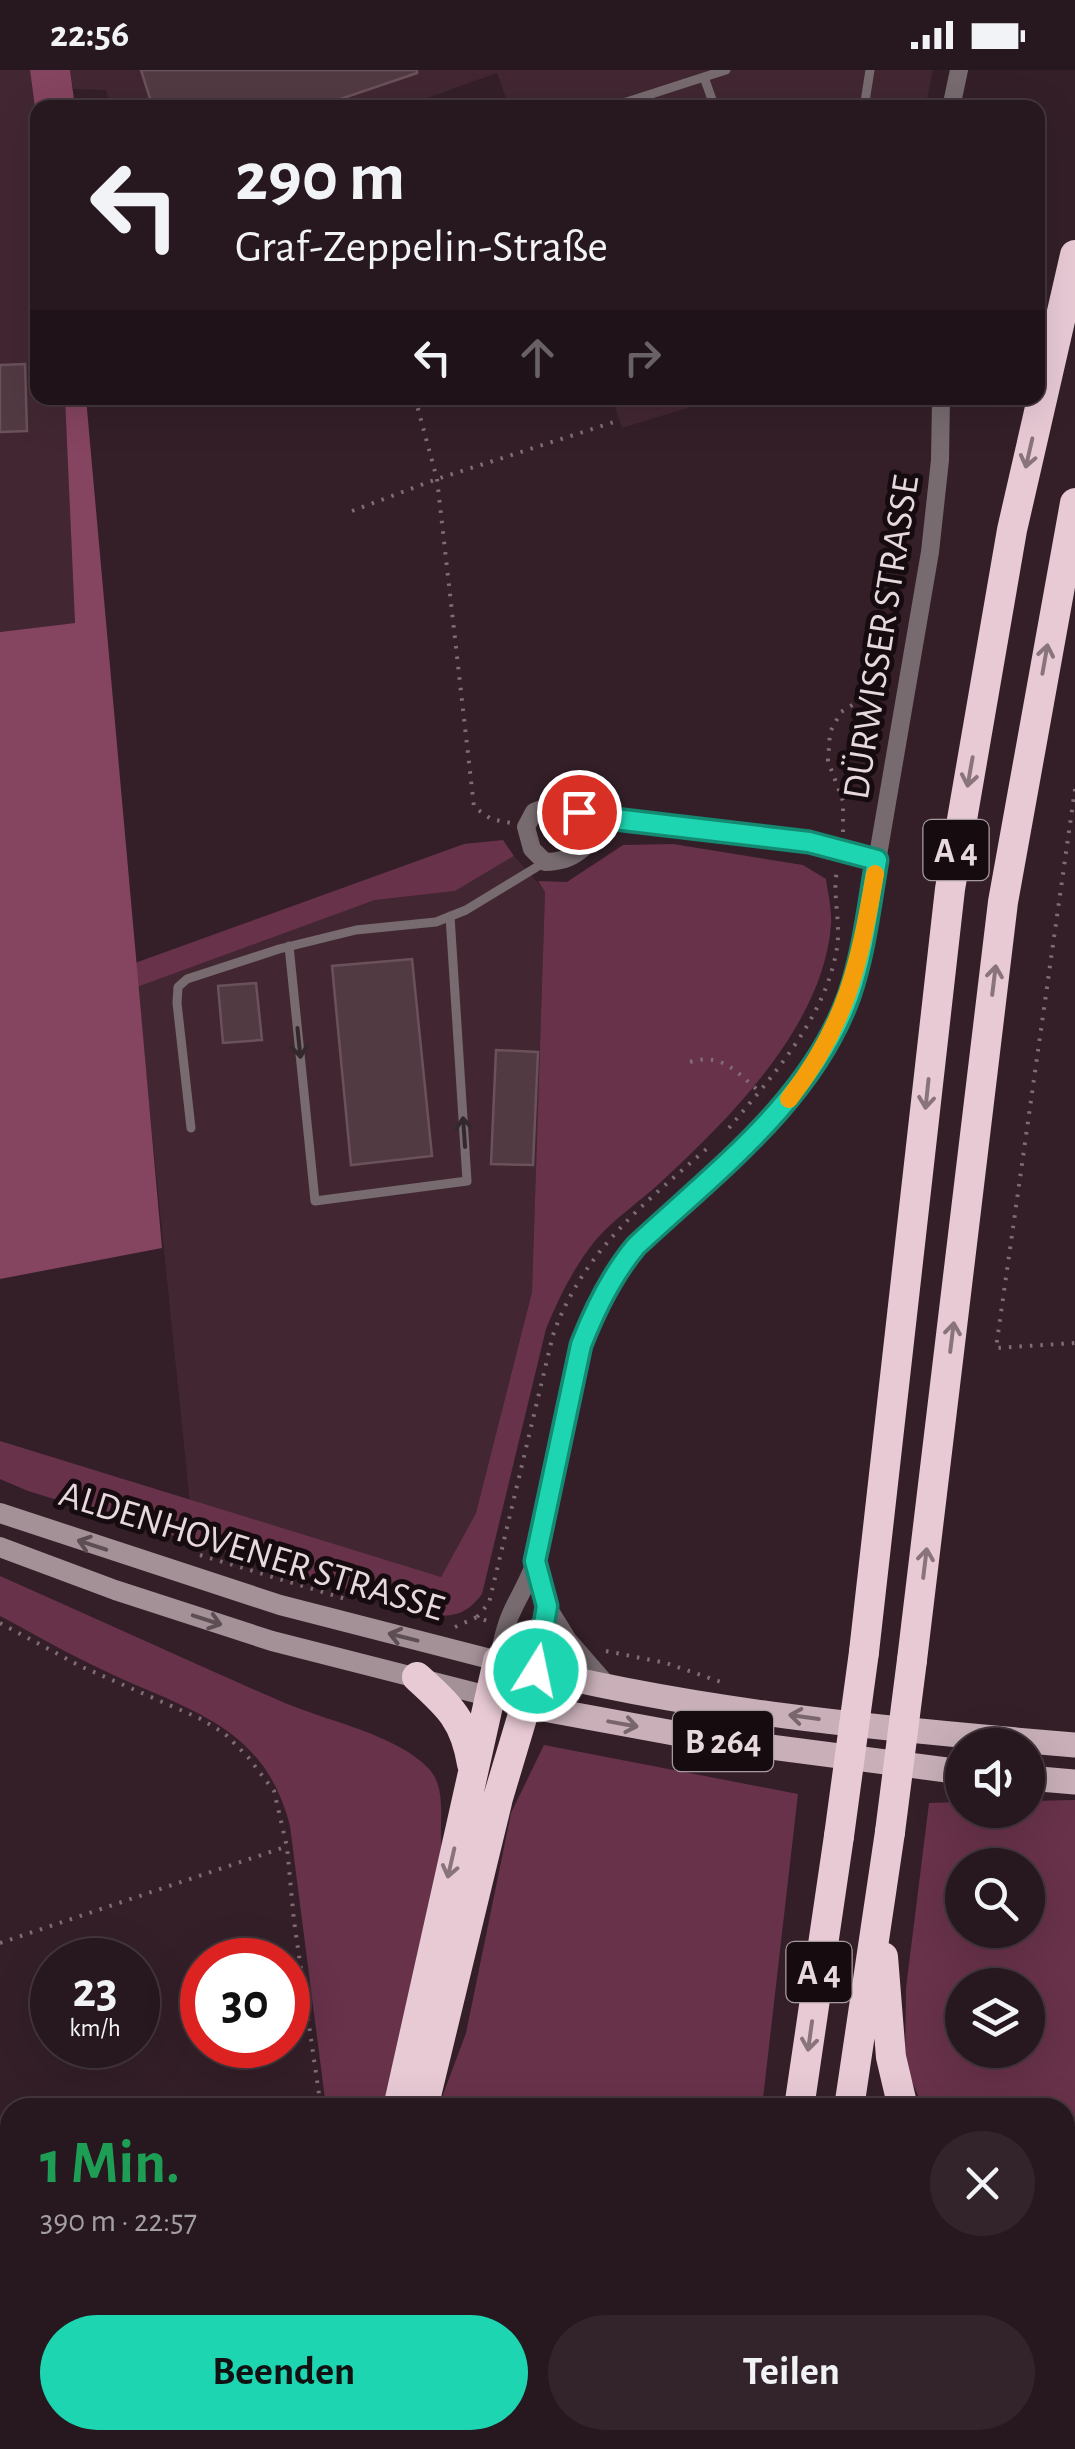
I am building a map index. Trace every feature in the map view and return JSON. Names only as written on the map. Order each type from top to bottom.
[{"type":"highway","name":"A 4","points":[[1045,386],[1075,256]]},
{"type":"highway","name":"A 4","points":[[800,2098],[864,1652],[950,889],[1012,530],[1041,405]]},
{"type":"highway","name":"A 4","points":[[850,2098],[912,1660],[1002,902],[1075,503]]},
{"type":"highway","points":[[400,2098],[498,1661]]},
{"type":"highway","points":[[425,2098],[498,1798],[536,1671]]},
{"type":"highway","points":[[416,1677],[445,1702],[460,1722],[472,1768]]},
{"type":"highway","points":[[879,1904],[891,2057],[901,2098]]},
{"type":"main road","name":"ALDENHOVENER STRASSE","points":[[0,1513],[280,1605],[609,1688],[882,1729],[1075,1746]]},
{"type":"main road","name":"ALDENHOVENER STRASSE","points":[[0,1546],[114,1590],[272,1641],[528,1706],[701,1738],[945,1770]]},
{"type":"main road","points":[[1045,1779],[1075,1782]]},
{"type":"street","points":[[953,100],[959,70]]},
{"type":"street","name":"DÜRWISSER STRASSE","points":[[498,1661],[508,1619],[535,1561],[581,1345],[604,1293],[636,1246],[780,1110],[833,1034],[848,996],[860,960],[930,552],[940,460],[940,405]]},
{"type":"street","points":[[606,818],[587,845],[564,862],[546,862],[532,849],[526,827],[534,812],[552,805],[606,818],[809,842],[877,860]]},
{"type":"street","name":"DÜRWISSER STRASSE","points":[[535,1561],[547,1606],[568,1640],[609,1688]]},
{"type":"street","name":"DÜRWISSER STRASSE","points":[[536,1671],[547,1606]]},
{"type":"lane","points":[[634,100],[726,70]]},
{"type":"lane","points":[[865,100],[870,70]]},
{"type":"lane","points":[[704,78],[712,100]]},
{"type":"lane","points":[[191,1128],[178,986],[187,979],[290,946],[356,930],[436,922],[546,862]]},
{"type":"lane","points":[[290,946],[315,1201],[467,1182],[450,916]]},
{"type":"path","points":[[417,405],[437,479],[474,807],[491,819],[526,827]]},
{"type":"path","points":[[352,512],[437,479],[614,422]]},
{"type":"path","points":[[748,1105],[803,1032],[826,986],[837,948],[840,909],[834,883],[845,814],[828,761],[830,732],[842,712],[887,683]]},
{"type":"path","points":[[1075,789],[996,1348],[1075,1343]]},
{"type":"path","points":[[690,1062],[707,1056],[724,1062],[780,1110]]},
{"type":"path","points":[[0,1623],[80,1666],[199,1718],[224,1733],[274,1791],[287,1846],[320,2098]]},
{"type":"path","points":[[0,1943],[287,1846]]},
{"type":"shaded area","points":[[0,70],[30,70],[34,100],[30,100],[30,405],[65,405],[75,623],[0,632]]},
{"type":"shaded area","points":[[30,70],[70,70],[74,100],[34,100]]},
{"type":"shaded area","points":[[70,70],[933,70],[927,100],[507,100],[497,73],[422,100],[109,100],[106,90],[73,89]]},
{"type":"shaded area","points":[[65,405],[87,405],[162,1248],[0,1279],[0,632],[75,623]]},
{"type":"shaded area","points":[[614,405],[697,405],[622,428]]},
{"type":"shaded area","points":[[503,840],[514,856],[455,891],[375,900],[137,987],[135,963],[464,844]]},
{"type":"shaded area","points":[[673,844],[803,865],[826,879],[831,919],[824,962],[811,998],[770,1066],[717,1128],[602,1234],[567,1284],[546,1329],[482,1594],[472,1605],[456,1614],[434,1616],[28,1491],[0,1479],[0,1441],[441,1577],[476,1513],[532,1292],[545,892],[538,881],[567,882],[623,845]]},
{"type":"shaded area","points":[[514,856],[545,891],[532,1292],[476,1513],[441,1577],[191,1513],[137,987],[375,900],[455,891]]},
{"type":"shaded area","points":[[0,1576],[285,1703],[381,1738],[416,1757],[435,1777],[440,1797],[442,1850],[391,2098],[325,2098],[310,1982],[310,1938],[304,1938],[290,1826],[278,1791],[261,1764],[218,1724],[90,1664],[0,1616]]},
{"type":"shaded area","points":[[544,1745],[798,1794],[763,2098],[442,2098],[466,2033],[511,1813]]},
{"type":"shaded area","points":[[1075,1800],[1075,2098],[919,2098],[905,2065],[906,1988],[929,1803],[945,1803],[945,1828],[1045,1828],[1045,1801]]},
{"type":"building","points":[[141,70],[417,70],[338,100],[150,100]]},
{"type":"building","points":[[25,364],[27,431],[0,432],[0,365]]},
{"type":"building","points":[[412,959],[432,1156],[351,1165],[332,966]]},
{"type":"building","points":[[256,983],[262,1040],[223,1043],[218,986]]},
{"type":"building","points":[[496,1050],[538,1052],[533,1165],[491,1164]]},
{"type":"slow traffic","points":[[789,1099],[833,1034],[848,996],[860,960],[875,874]]},
{"type":"route","points":[[536,1671],[547,1606],[535,1561],[581,1345],[590,1321],[620,1266],[636,1246],[780,1110],[810,1071],[833,1034],[860,960],[877,860],[809,842],[579,812]]}]
